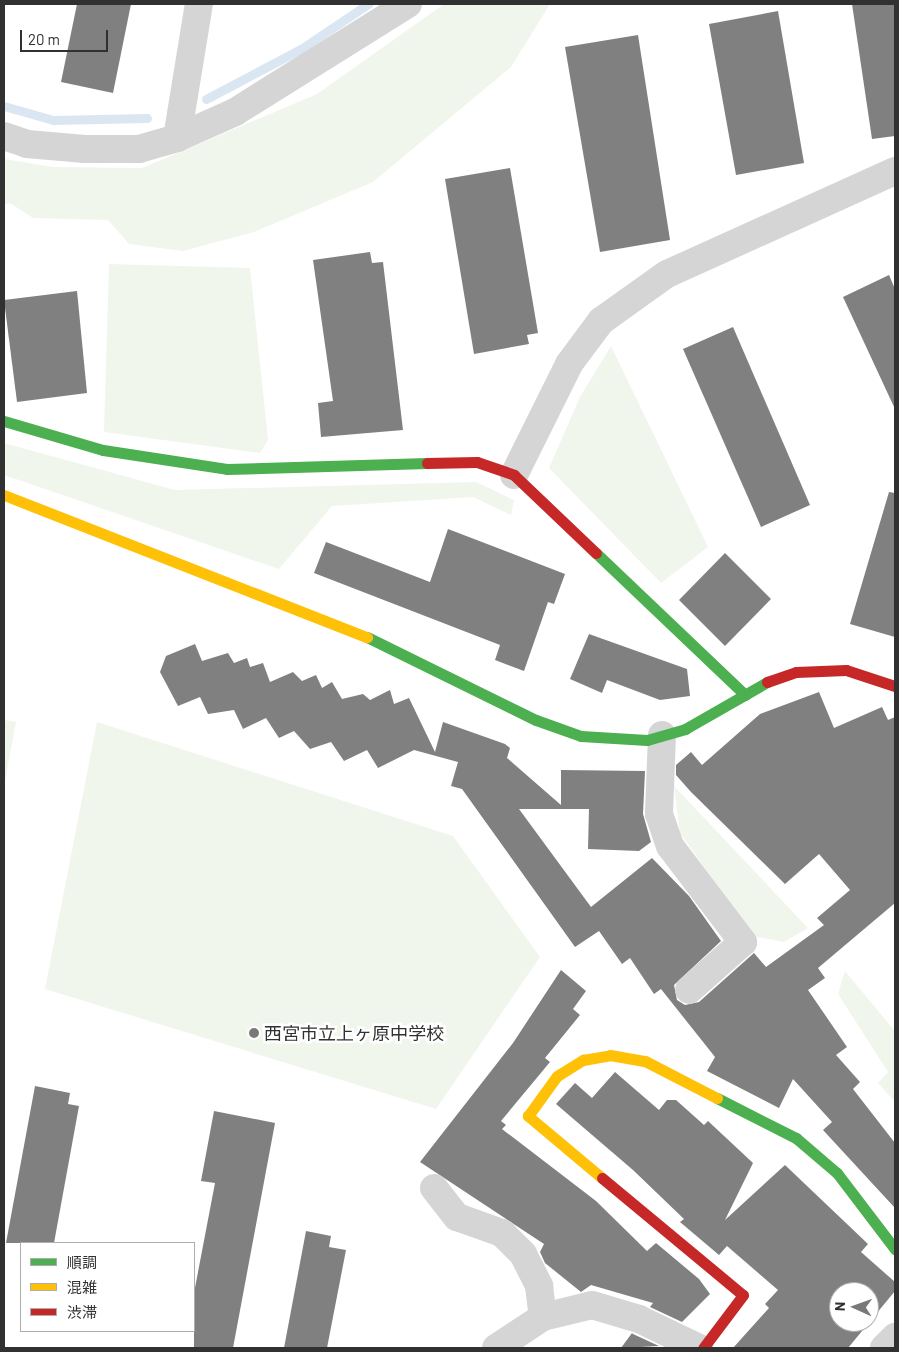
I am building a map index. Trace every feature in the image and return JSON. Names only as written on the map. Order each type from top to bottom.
[{"type":"street","points":[[178,138],[199,4]]},
{"type":"street","points":[[4,136],[27,144],[85,149],[138,149],[178,138],[235,112],[408,4]]},
{"type":"street","points":[[514,475],[569,364],[602,321],[667,274],[895,171]]},
{"type":"street","points":[[4,421],[103,450],[227,469],[477,462],[514,475],[745,695]]},
{"type":"street","points":[[4,495],[392,647],[536,720],[581,736],[647,740],[685,729],[770,681],[819,668],[846,670],[895,686]]},
{"type":"street","points":[[662,735],[659,814],[670,846],[743,942],[689,990]]},
{"type":"street","points":[[703,1348],[743,1295],[528,1116],[557,1076],[584,1060],[610,1055],[646,1061],[796,1138],[837,1173],[895,1249]]},
{"type":"street","points":[[434,1188],[458,1217],[502,1233],[523,1254],[538,1286],[543,1317]]},
{"type":"street","points":[[496,1348],[543,1317],[592,1305],[639,1319],[699,1348]]},
{"type":"street","points":[[884,1348],[895,1337]]},
{"type":"shaded area","points":[[444,4],[550,4],[511,67],[373,182],[254,232],[183,251],[129,244],[108,220],[33,218],[10,203],[4,204],[4,159],[53,167],[142,168],[317,94]]},
{"type":"shaded area","points":[[109,264],[250,268],[268,440],[260,453],[104,432]]},
{"type":"shaded area","points":[[611,346],[708,547],[661,583],[549,468],[580,397]]},
{"type":"shaded area","points":[[4,443],[175,490],[476,482],[514,500],[511,515],[473,497],[332,506],[279,569],[4,475]]},
{"type":"shaded area","points":[[4,720],[16,722],[4,786]]},
{"type":"shaded area","points":[[97,722],[453,836],[540,957],[436,1109],[45,989]]},
{"type":"shaded area","points":[[674,786],[808,928],[784,942],[753,936],[680,833]]},
{"type":"shaded area","points":[[845,971],[895,1031],[895,1102],[878,1083],[888,1072],[838,994]]},
{"type":"building","points":[[77,4],[131,4],[113,93],[61,82]]},
{"type":"building","points":[[852,4],[895,4],[895,136],[872,139]]},
{"type":"building","points":[[778,11],[804,163],[736,175],[709,24]]},
{"type":"building","points":[[638,35],[670,240],[600,252],[565,47]]},
{"type":"building","points":[[510,168],[538,333],[527,335],[529,344],[474,354],[445,179]]},
{"type":"building","points":[[370,252],[372,263],[383,262],[403,430],[321,437],[318,403],[333,401],[313,260]]},
{"type":"building","points":[[889,275],[895,289],[895,409],[843,297]]},
{"type":"building","points":[[77,291],[87,393],[17,402],[4,300]]},
{"type":"building","points":[[733,327],[810,505],[761,527],[683,349]]},
{"type":"building","points":[[889,492],[895,493],[895,637],[850,624]]},
{"type":"building","points":[[448,529],[565,574],[554,604],[548,602],[524,671],[495,660],[500,645],[314,573],[326,542],[430,582]]},
{"type":"building","points":[[725,553],[771,599],[725,646],[679,600]]},
{"type":"building","points":[[589,634],[687,669],[690,696],[660,700],[607,680],[602,693],[570,679]]},
{"type":"building","points":[[195,644],[202,661],[228,653],[234,663],[247,658],[250,667],[263,663],[270,682],[293,672],[302,681],[316,675],[322,688],[332,682],[342,699],[363,694],[370,700],[390,690],[394,704],[409,698],[435,752],[443,722],[505,744],[510,748],[507,758],[561,805],[561,770],[645,771],[643,814],[651,842],[639,851],[588,849],[589,809],[519,809],[591,907],[652,858],[689,896],[721,941],[674,985],[677,1000],[685,1005],[699,1002],[754,953],[766,967],[824,925],[817,918],[850,890],[819,854],[785,884],[691,792],[676,775],[676,765],[691,752],[702,765],[760,714],[819,692],[834,728],[882,707],[888,720],[895,717],[895,903],[818,968],[825,978],[808,990],[847,1047],[836,1055],[860,1082],[853,1089],[895,1143],[895,1208],[823,1130],[832,1122],[793,1079],[779,1108],[707,1071],[715,1057],[661,989],[654,994],[630,958],[622,964],[599,931],[575,947],[462,789],[451,786],[458,762],[414,750],[378,768],[367,750],[344,761],[331,742],[310,749],[294,731],[279,738],[266,718],[243,729],[234,710],[208,714],[200,697],[178,706],[160,672],[166,656]]},
{"type":"building","points":[[561,970],[586,991],[573,1009],[580,1015],[545,1058],[550,1062],[501,1121],[506,1125],[502,1129],[596,1201],[647,1251],[656,1243],[699,1279],[710,1294],[682,1322],[650,1307],[653,1303],[591,1285],[581,1292],[545,1263],[540,1252],[544,1244],[420,1162],[513,1043]]},
{"type":"building","points":[[615,1072],[659,1110],[667,1100],[676,1100],[704,1125],[708,1121],[753,1163],[725,1220],[785,1165],[868,1244],[861,1252],[895,1282],[895,1291],[879,1310],[879,1282],[829,1282],[829,1332],[861,1332],[848,1348],[733,1348],[769,1308],[765,1304],[778,1290],[727,1246],[719,1255],[680,1222],[684,1219],[633,1170],[556,1104],[575,1083],[592,1098]]},
{"type":"building","points":[[35,1086],[70,1093],[68,1104],[79,1106],[54,1242],[6,1243]]},
{"type":"building","points":[[214,1111],[275,1123],[233,1348],[194,1348],[195,1288],[215,1183],[201,1181]]},
{"type":"building","points":[[306,1231],[331,1236],[329,1247],[346,1250],[327,1348],[284,1348]]},
{"type":"building","points":[[633,1334],[659,1346],[621,1348]]},
{"type":"waterway","points":[[206,99],[301,49],[368,4]]},
{"type":"waterway","points":[[4,106],[53,120],[147,118]]},
{"type":"traffic: fast","points":[[4,421],[103,450],[227,469],[427,463]]},
{"type":"traffic: fast","points":[[596,553],[745,695]]},
{"type":"traffic: fast","points":[[367,637],[536,720],[581,736],[647,740],[685,729],[767,682]]},
{"type":"traffic: fast","points":[[717,1098],[796,1138],[837,1173],[895,1249]]},
{"type":"traffic: slow","points":[[4,495],[367,637]]},
{"type":"traffic: slow","points":[[602,1178],[528,1116],[557,1076],[583,1060],[610,1055],[645,1061],[717,1098]]},
{"type":"traffic: jam","points":[[427,463],[477,462],[514,475],[596,553]]},
{"type":"traffic: jam","points":[[767,682],[796,672],[846,670],[895,686]]},
{"type":"traffic: jam","points":[[602,1178],[743,1295],[703,1348]]},
{"type":"place","name":"西宮市立上ヶ原中学校","points":[[254,1033]]}]
